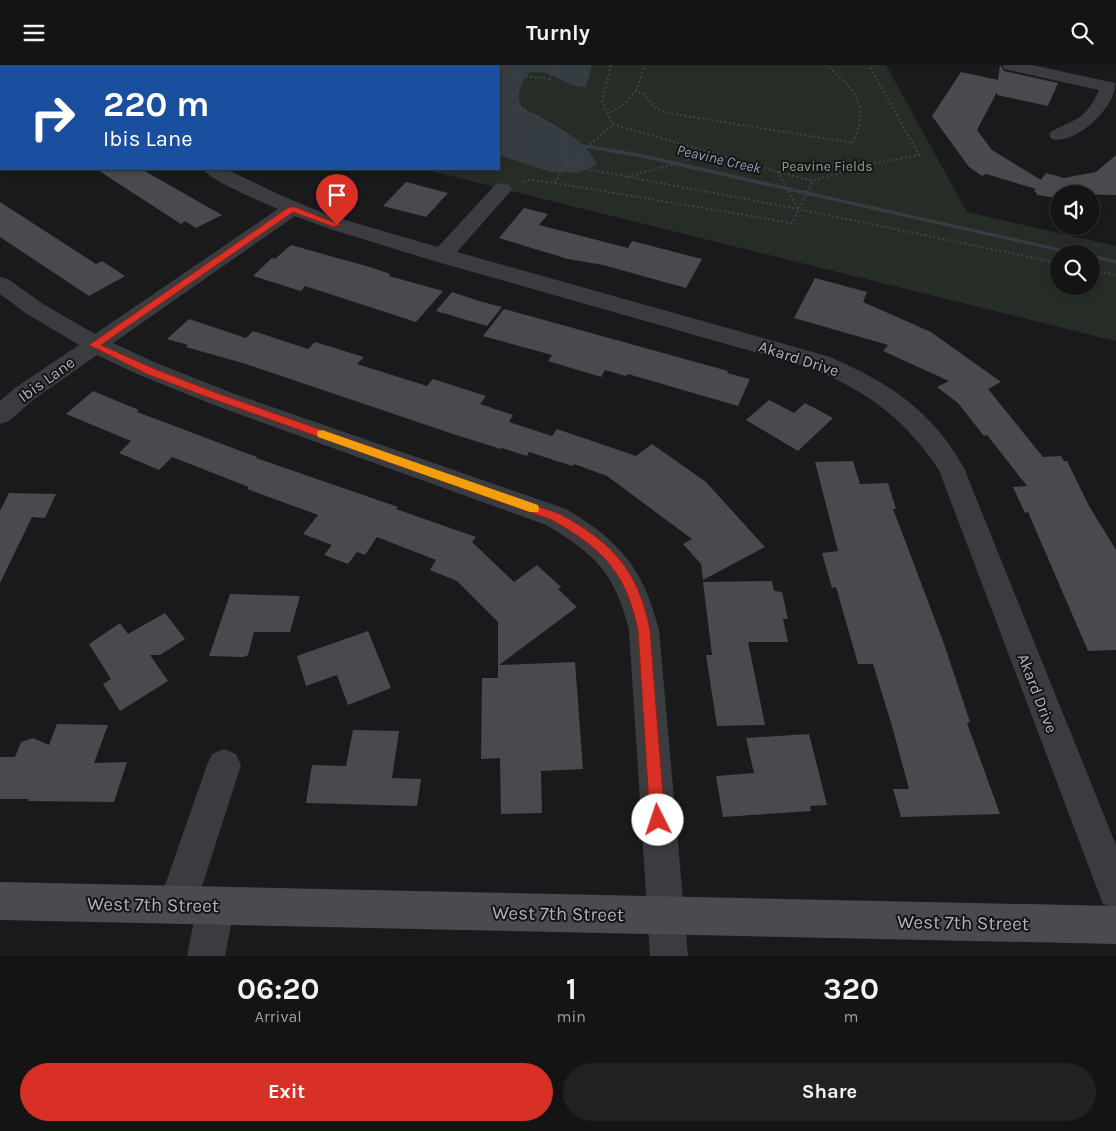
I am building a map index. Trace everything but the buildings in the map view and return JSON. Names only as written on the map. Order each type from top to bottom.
[{"type":"main road","name":"West 7th Street","points":[[0,901],[1116,925]]},
{"type":"street","points":[[1010,65],[1112,88],[1099,111],[1091,118],[1058,135]]},
{"type":"street","name":"Akard Drive","points":[[214,170],[247,189],[292,209],[337,225],[819,361],[861,380],[886,395],[912,416],[934,441],[951,468],[1116,891]]},
{"type":"street","points":[[442,256],[502,189]]},
{"type":"street","name":"Ibis Lane","points":[[0,415],[24,394],[292,209]]},
{"type":"street","points":[[0,284],[30,307],[94,345],[151,372],[210,395],[556,517],[585,533],[607,552],[625,576],[639,604],[644,630],[664,916],[669,956]]},
{"type":"street","points":[[177,905],[224,765]]},
{"type":"street","points":[[206,956],[216,905]]},
{"type":"path","points":[[503,65],[500,73],[550,79],[553,65]]},
{"type":"path","points":[[610,65],[602,101],[612,124],[813,181],[864,165],[918,155],[869,65]]},
{"type":"path","points":[[607,114],[622,106],[636,91],[646,65]]},
{"type":"path","points":[[636,91],[644,93],[654,108],[668,113],[853,143],[860,122],[859,103],[846,83],[826,65]]},
{"type":"path","points":[[500,101],[529,112],[566,134],[565,165]]},
{"type":"path","points":[[555,183],[565,165],[614,125]]},
{"type":"path","points":[[626,177],[656,167],[687,162],[712,153]]},
{"type":"path","points":[[565,165],[798,209],[1050,261]]},
{"type":"path","points":[[778,172],[798,209]]},
{"type":"path","points":[[502,189],[528,180],[555,183],[792,223],[813,181]]},
{"type":"path","points":[[1100,271],[1116,275]]},
{"type":"green space","name":"Peavine Fields","points":[[500,65],[886,65],[967,212],[1050,231],[1050,235],[1068,235],[1116,246],[1116,341],[426,170],[500,170]]},
{"type":"shaded area","points":[[500,65],[592,65],[586,87],[571,84],[553,75],[539,72],[530,72],[522,83],[519,98],[522,107],[573,136],[587,149],[597,165],[577,173],[551,172],[500,155]]},
{"type":"waterway","name":"Peavine Creek","points":[[572,144],[642,156],[1050,247]]},
{"type":"waterway","name":"Peavine Creek","points":[[1100,258],[1116,262]]},
{"type":"slow traffic","points":[[322,434],[534,509]]},
{"type":"route","points":[[337,225],[292,209],[94,345],[151,372],[210,395],[556,517],[585,533],[607,552],[625,576],[639,604],[644,630],[658,820]]}]
